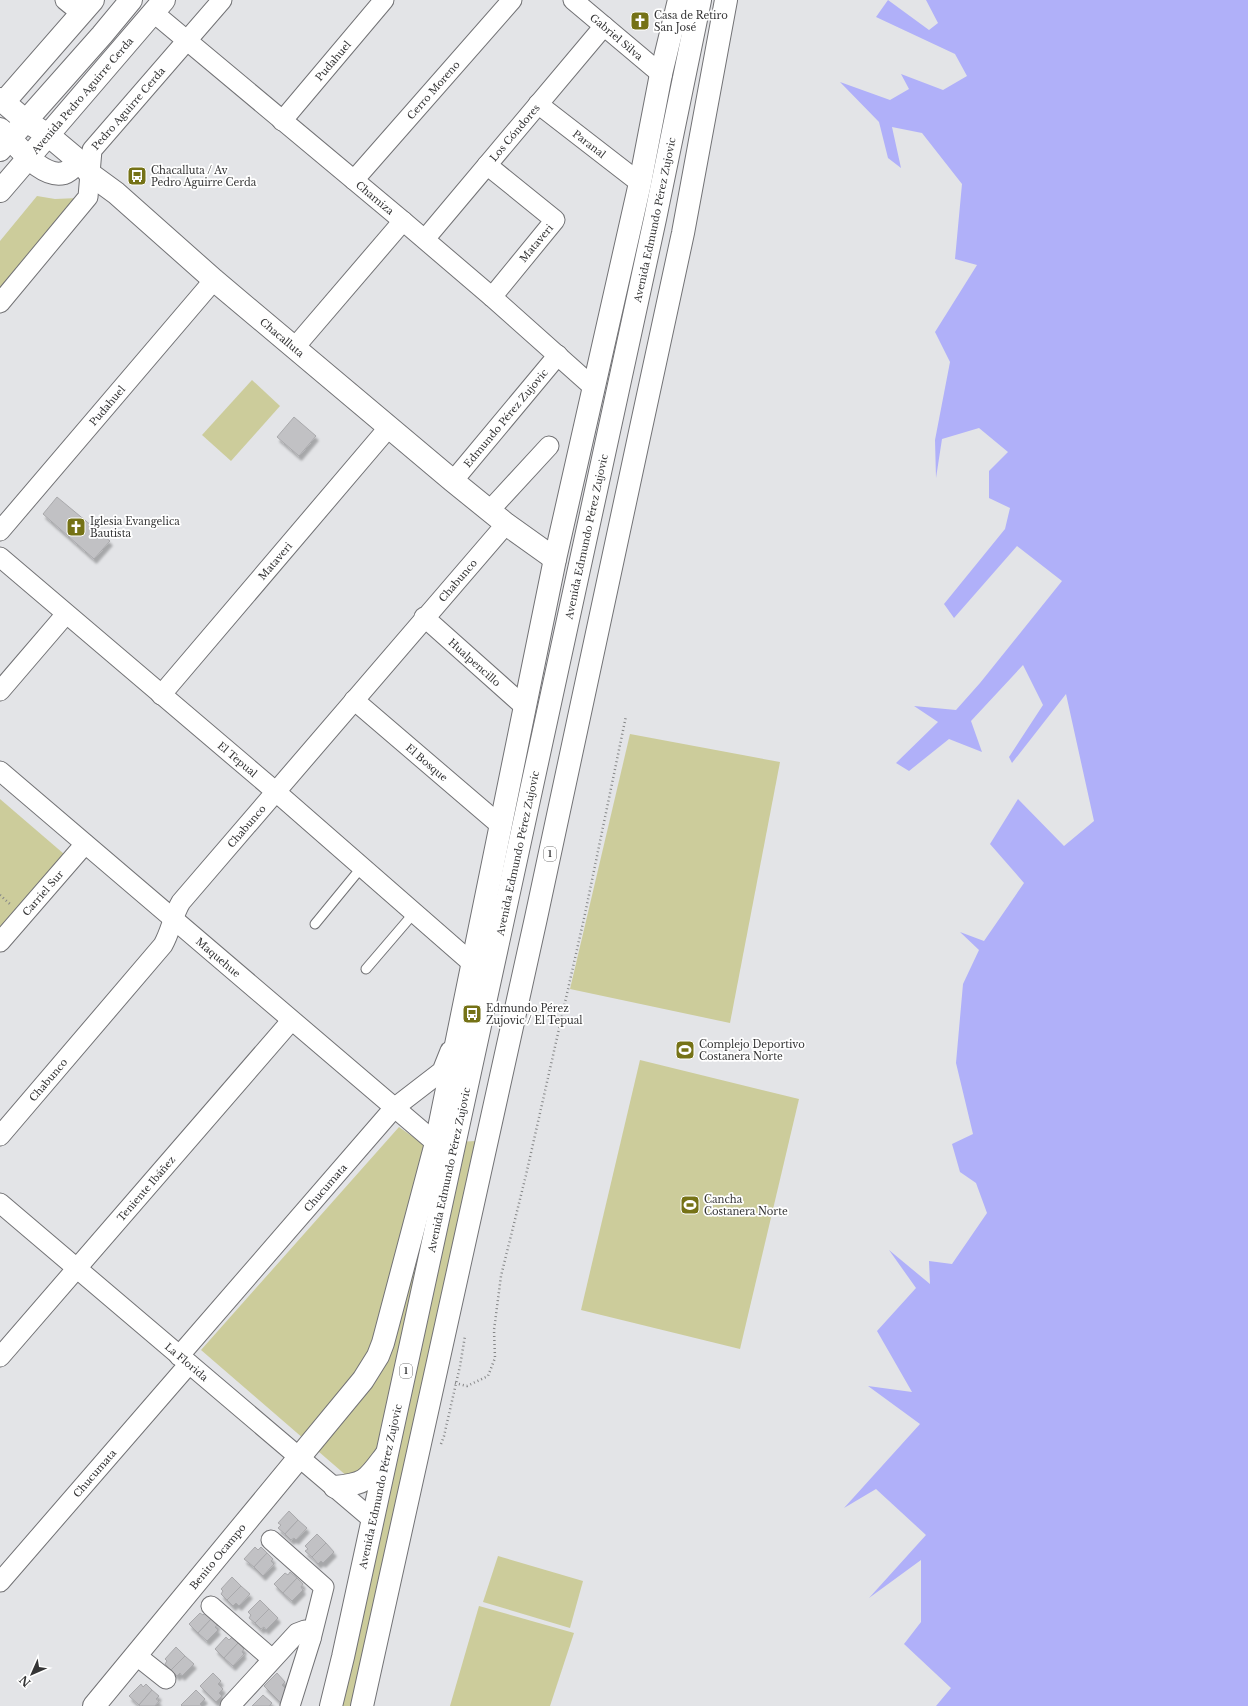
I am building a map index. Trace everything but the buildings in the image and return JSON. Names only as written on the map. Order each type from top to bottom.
[{"type":"main road","points":[[84,167],[66,173],[55,174],[43,170],[3,139],[26,120],[102,35],[130,0]]},
{"type":"main road","name":"Avenida Edmundo Pérez Zujovic","points":[[299,1457],[364,1380],[378,1356],[385,1335],[436,1143],[555,559],[640,183],[661,74],[679,0]]},
{"type":"main road","name":"Avenida Edmundo Pérez Zujovic","points":[[331,1706],[389,1450],[656,219],[700,0]]},
{"type":"main road","name":"1","points":[[362,1706],[536,918],[679,248],[726,0]]},
{"type":"main road","points":[[2,100],[80,4]]},
{"type":"main road","name":"Avenida Pedro Aguirre Cerda","points":[[0,191],[159,6]]},
{"type":"main road","name":"Chacalluta","points":[[2,100],[26,120],[48,135],[214,280],[454,481],[498,517],[555,559]]},
{"type":"main road","points":[[335,1487],[352,1485],[368,1479],[389,1450]]},
{"type":"main road","name":"Benito Ocampo","points":[[94,1706],[137,1656],[299,1457]]},
{"type":"street","name":"Pedro Aguirre Cerda","points":[[0,302],[88,197],[84,167],[92,150],[222,0]]},
{"type":"street","name":"Pudahuel","points":[[282,121],[384,0]]},
{"type":"street","name":"Cerro Moreno","points":[[354,180],[512,0]]},
{"type":"street","name":"Gabriel Silva","points":[[573,0],[661,74]]},
{"type":"street","name":"Chamiza","points":[[159,6],[187,40],[282,121],[425,239],[593,386]]},
{"type":"street","name":"Los Cóndores","points":[[425,239],[604,26]]},
{"type":"street","name":"Paranal","points":[[538,104],[640,183]]},
{"type":"street","name":"Mataveri","points":[[487,165],[556,220],[492,297]]},
{"type":"street","points":[[295,347],[403,221]]},
{"type":"street","name":"Pudahuel","points":[[0,531],[214,280]]},
{"type":"street","name":"Edmundo Pérez Zujovic","points":[[454,481],[558,355]]},
{"type":"street","name":"Mataveri","points":[[161,695],[389,427]]},
{"type":"street","points":[[498,517],[549,446]]},
{"type":"street","name":"Chabunco","points":[[0,1136],[163,945],[174,920],[176,910],[181,902],[424,617],[498,517]]},
{"type":"street","name":"El Tepual","points":[[0,557],[275,791],[361,868],[473,964]]},
{"type":"street","points":[[0,691],[66,614]]},
{"type":"street","name":"Hualpencillo","points":[[424,617],[525,707]]},
{"type":"street","name":"El Bosque","points":[[354,700],[500,825]]},
{"type":"street","name":"Maquehue","points":[[0,771],[291,1021],[436,1143]]},
{"type":"street","name":"Carriel Sur","points":[[0,942],[85,844]]},
{"type":"street","name":"Chucumata","points":[[0,1582],[394,1108],[442,1071],[462,1018]]},
{"type":"street","name":"Teniente Ibáñez","points":[[0,1356],[291,1021]]},
{"type":"street","name":"La Florida","points":[[0,1203],[373,1520]]},
{"type":"street","points":[[271,1540],[324,1587],[311,1639],[290,1706]]},
{"type":"street","points":[[211,1606],[272,1659]]},
{"type":"street","points":[[230,1706],[297,1633],[305,1630],[311,1639]]},
{"type":"street","points":[[137,1656],[166,1678]]},
{"type":"lane","points":[[315,924],[361,868]]},
{"type":"lane","points":[[366,969],[414,914]]},
{"type":"path","points":[[436,1376],[467,1386],[488,1376],[495,1358],[494,1330],[501,1276],[584,922],[626,716]]},
{"type":"green space","points":[[37,196],[55,199],[78,198],[0,291],[0,241]]},
{"type":"green space","points":[[252,380],[280,406],[231,461],[202,435]]},
{"type":"green space","points":[[630,734],[780,762],[730,1023],[570,989]]},
{"type":"green space","points":[[0,799],[64,854],[0,929]]},
{"type":"green space","name":"Cancha Costanera Norte","points":[[640,1060],[799,1099],[740,1349],[581,1310]]},
{"type":"green space","points":[[399,1127],[426,1146],[436,1143],[476,1141],[354,1706],[340,1706],[385,1509],[201,1350]]},
{"type":"green space","points":[[498,1556],[583,1581],[570,1628],[483,1602]]},
{"type":"green space","points":[[479,1606],[574,1633],[550,1706],[450,1706]]},
{"type":"water","points":[[888,0],[929,30],[938,23],[926,0],[1248,0],[1248,1706],[936,1706],[951,1688],[904,1644],[921,1622],[921,1560],[869,1598],[926,1535],[876,1489],[844,1508],[920,1424],[868,1386],[912,1392],[877,1331],[916,1288],[889,1250],[930,1284],[929,1261],[952,1264],[987,1213],[976,1183],[960,1172],[952,1144],[973,1134],[956,1063],[963,984],[979,950],[960,932],[984,941],[1024,883],[990,844],[1018,799],[1064,846],[1094,821],[1066,694],[1012,763],[1009,757],[1043,705],[1023,665],[971,721],[982,752],[949,739],[909,771],[896,763],[938,722],[914,706],[956,710],[980,683],[1062,581],[1017,546],[954,618],[944,604],[1005,529],[1010,508],[989,498],[989,471],[1008,452],[979,428],[942,439],[936,478],[935,440],[950,362],[935,332],[977,265],[955,259],[962,184],[922,133],[892,127],[901,168],[888,158],[879,122],[840,82],[890,100],[909,89],[901,74],[943,90],[967,76],[955,54],[876,17]]},
{"type":"place","name":"Casa de Retiro San José","points":[[640,21]]},
{"type":"place","name":"Chacalluta / Av Pedro Aguirre Cerda","points":[[137,176]]},
{"type":"place","name":"Iglesia Evangelica Bautista","points":[[76,527]]},
{"type":"place","name":"Edmundo Pérez Zujovic / El Tepual","points":[[472,1014]]},
{"type":"place","name":"Complejo Deportivo Costanera Norte","points":[[685,1050]]},
{"type":"place","name":"Cancha Costanera Norte","points":[[690,1205]]}]
